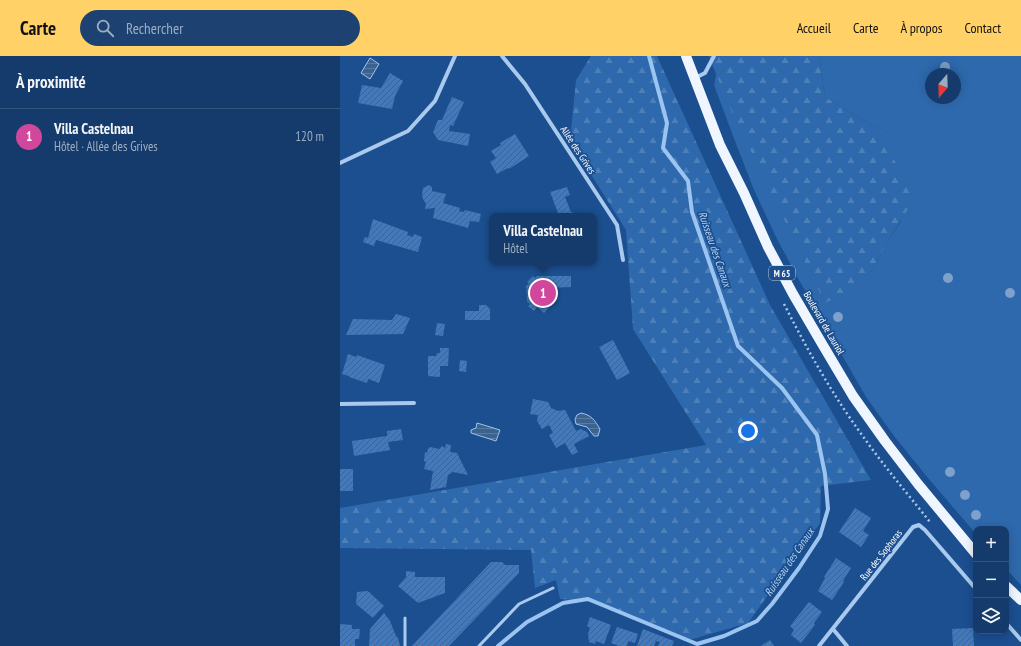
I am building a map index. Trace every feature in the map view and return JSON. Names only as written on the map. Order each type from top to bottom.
[{"type":"main road","name":"Boulevard de Lauriol","points":[[686,56],[720,145],[744,193],[768,247],[837,370],[853,396],[885,441],[918,484],[973,550]]},
{"type":"main road","points":[[1009,589],[1021,600]]},
{"type":"street","points":[[340,163],[408,131],[435,101],[455,56]]},
{"type":"street","name":"Allée des Grives","points":[[502,56],[525,84],[617,225],[623,260]]},
{"type":"street","points":[[694,78],[705,73],[714,56]]},
{"type":"street","points":[[340,404],[414,403]]},
{"type":"street","name":"Rue des Sophoras","points":[[819,646],[913,527],[919,525],[973,586]]},
{"type":"street","points":[[1009,626],[1021,640]]},
{"type":"street","points":[[833,629],[847,646]]},
{"type":"lane","points":[[478,646],[519,604],[553,588]]},
{"type":"lane","points":[[405,618],[405,646]]},
{"type":"green space","points":[[591,56],[657,56],[770,305],[871,480],[821,486],[820,523],[748,623],[686,641],[587,601],[560,599],[556,580],[535,588],[531,550],[340,548],[340,508],[706,445],[633,329],[626,230],[570,141],[576,80]]},
{"type":"green space","points":[[709,56],[819,56],[825,97],[881,131],[913,201],[886,244],[870,274],[858,286],[825,303],[728,104]]},
{"type":"green space","points":[[819,56],[1021,56],[1021,585],[1009,572],[1009,526],[973,526],[973,530],[894,436],[866,397],[799,280],[776,237],[754,190],[714,85],[718,65],[870,274],[886,244],[901,221],[881,131],[825,97]]},
{"type":"shaded area","points":[[370,58],[379,64],[370,79],[361,73]]},
{"type":"shaded area","points":[[581,413],[588,415],[595,421],[600,429],[598,436],[594,436],[587,427],[576,424],[575,419],[577,415]]},
{"type":"shaded area","points":[[477,423],[500,430],[496,441],[471,433],[471,430],[476,428]]},
{"type":"building","points":[[390,73],[403,81],[395,96],[392,109],[358,103],[362,85],[381,88]]},
{"type":"building","points":[[452,97],[464,102],[453,126],[450,125],[449,131],[470,134],[468,146],[438,140],[433,132],[438,120],[442,120]]},
{"type":"building","points":[[515,134],[529,156],[509,169],[508,168],[497,174],[490,162],[496,158],[491,151],[501,145],[500,143]]},
{"type":"building","points":[[429,185],[432,187],[432,191],[446,194],[443,203],[460,208],[459,211],[464,212],[465,210],[481,214],[479,222],[470,221],[468,228],[433,218],[435,208],[425,209],[426,204],[422,195],[423,188]]},
{"type":"building","points":[[567,187],[570,195],[565,197],[571,212],[573,213],[558,213],[550,192]]},
{"type":"building","points":[[373,219],[408,232],[407,235],[413,237],[414,234],[422,237],[418,252],[376,240],[374,246],[363,242],[365,237],[368,238]]},
{"type":"building","points":[[533,276],[535,278],[537,276],[571,276],[571,287],[548,288],[551,290],[551,295],[549,298],[554,302],[544,313],[537,307],[534,311],[528,306],[530,304],[527,302],[526,286],[529,284],[527,282]]},
{"type":"building","points":[[479,305],[486,305],[490,309],[490,320],[465,320],[465,311],[479,311]]},
{"type":"building","points":[[396,314],[410,318],[403,334],[346,335],[353,319],[392,320]]},
{"type":"building","points":[[437,323],[445,324],[443,336],[435,335]]},
{"type":"building","points":[[613,340],[630,373],[617,380],[599,347]]},
{"type":"building","points":[[440,348],[449,348],[448,366],[440,366],[440,377],[428,376],[428,356],[436,356],[437,353],[440,353]]},
{"type":"building","points":[[348,354],[356,357],[357,355],[385,365],[379,383],[368,379],[367,383],[342,374]]},
{"type":"building","points":[[460,360],[467,361],[466,372],[459,371]]},
{"type":"building","points":[[533,399],[548,402],[551,408],[558,411],[565,410],[576,431],[581,429],[587,432],[589,436],[574,444],[578,452],[572,455],[565,443],[556,448],[549,435],[553,433],[549,425],[542,429],[537,421],[538,415],[530,414]]},
{"type":"building","points":[[401,429],[403,440],[388,442],[390,450],[354,456],[352,441],[387,436],[387,431]]},
{"type":"building","points":[[446,444],[451,445],[450,452],[457,453],[468,475],[453,472],[448,475],[446,487],[430,490],[433,471],[424,469],[426,462],[424,461],[425,452],[427,453],[430,447],[439,449],[442,446],[445,448]]},
{"type":"building","points":[[340,469],[353,469],[353,491],[340,491]]},
{"type":"building","points":[[855,508],[871,518],[863,531],[869,535],[861,547],[839,532]]},
{"type":"building","points":[[836,558],[851,568],[832,600],[818,591],[825,578],[824,577]]},
{"type":"building","points":[[491,562],[502,562],[505,565],[519,565],[519,573],[449,646],[412,646]]},
{"type":"building","points":[[406,571],[415,572],[415,577],[445,577],[445,593],[418,603],[398,586],[406,577]]},
{"type":"building","points":[[368,591],[384,606],[373,618],[356,604],[357,592]]},
{"type":"building","points":[[809,602],[822,612],[814,623],[815,625],[801,643],[791,635],[794,630],[790,626]]},
{"type":"building","points":[[384,613],[390,621],[400,646],[369,646],[370,629]]},
{"type":"building","points":[[590,617],[611,625],[604,644],[596,641],[595,644],[589,642],[588,634],[590,628],[587,626]]},
{"type":"building","points":[[340,624],[352,625],[352,629],[360,629],[359,639],[355,639],[355,646],[340,646]]},
{"type":"building","points":[[617,627],[638,634],[635,643],[628,641],[627,646],[619,646],[611,643]]},
{"type":"building","points":[[973,628],[974,646],[953,646],[952,629]]},
{"type":"building","points":[[643,629],[674,641],[672,646],[658,646],[660,642],[656,641],[654,646],[637,646]]},
{"type":"building","points":[[770,640],[774,646],[761,646]]},
{"type":"waterway","name":"Ruisseau des Canaux","points":[[498,646],[527,622],[563,603],[588,599],[697,644],[724,636],[757,621],[772,604],[799,568],[820,536],[828,509],[825,474],[817,435],[782,388],[738,346],[692,212],[688,181],[663,148],[667,123],[649,56]]},
{"type":"place","name":"Villa Castelnau","points":[[543,293]]}]
